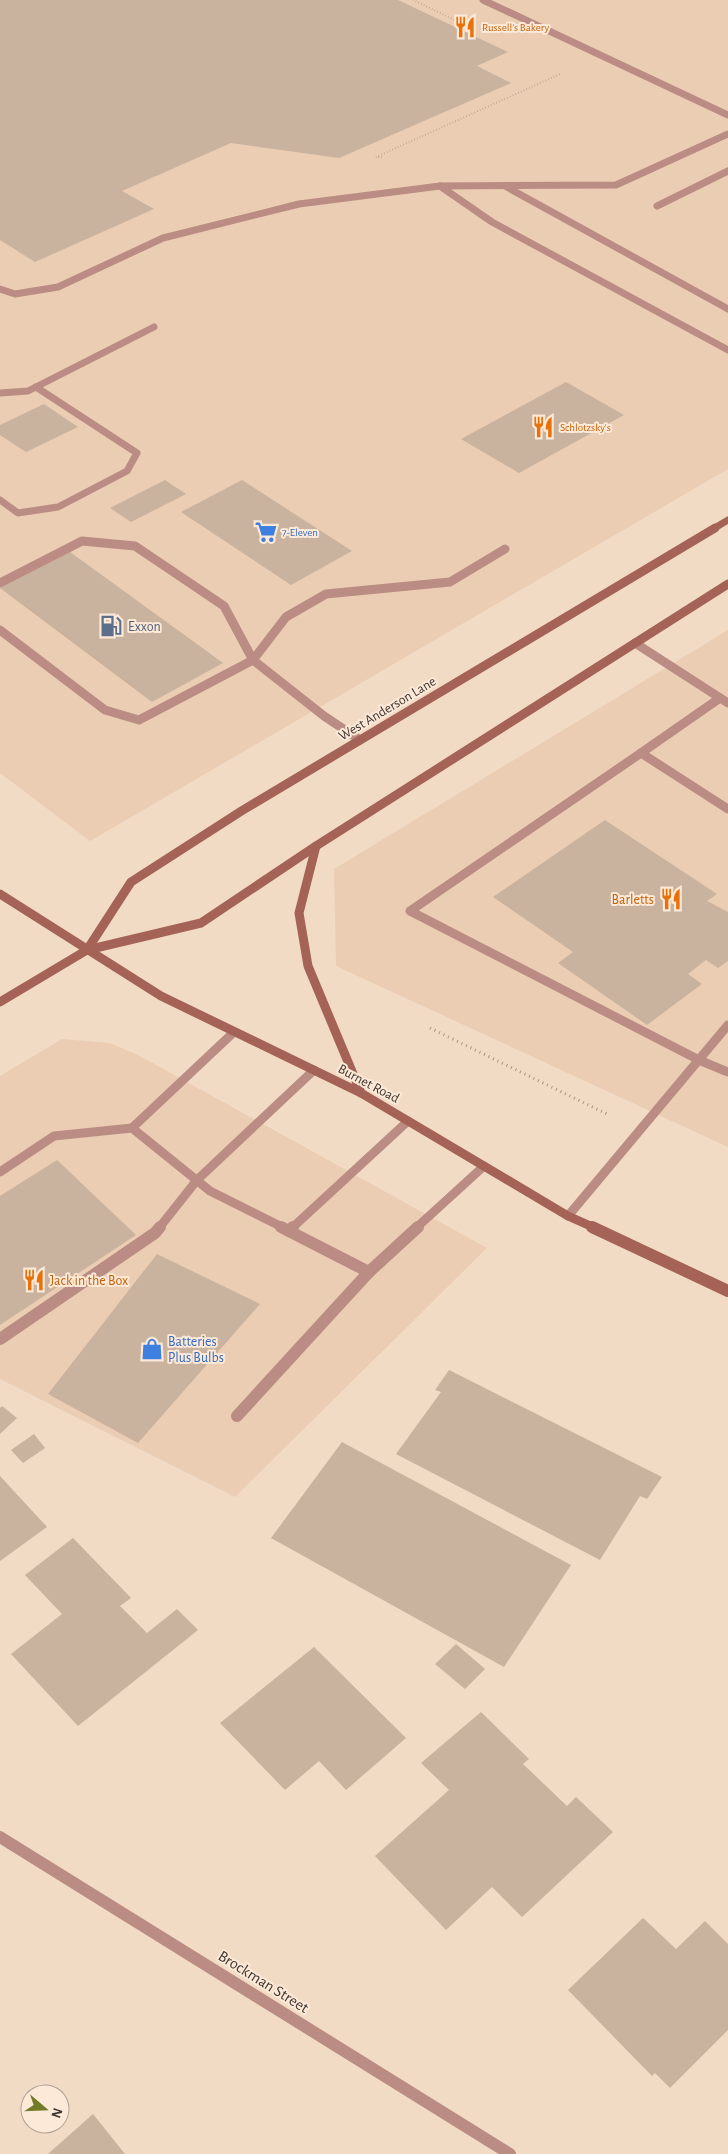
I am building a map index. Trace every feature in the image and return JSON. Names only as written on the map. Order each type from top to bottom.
[{"type":"main road","name":"West Anderson Lane","points":[[87,950],[131,882],[243,810],[728,520]]},
{"type":"main road","name":"West Anderson Lane","points":[[0,1002],[87,950],[201,923],[316,846],[728,584]]},
{"type":"main road","points":[[316,846],[298,913],[308,966],[362,1093]]},
{"type":"main road","name":"Burnet Road","points":[[0,894],[162,996],[362,1093],[568,1216],[728,1291]]},
{"type":"street","points":[[483,0],[728,115]]},
{"type":"street","points":[[0,288],[15,294],[58,287],[163,238],[299,204],[440,186],[616,185],[728,134]]},
{"type":"street","points":[[657,206],[728,171]]},
{"type":"street","points":[[503,185],[728,309]]},
{"type":"street","points":[[440,186],[492,222],[728,350]]},
{"type":"street","points":[[0,393],[28,391],[154,327]]},
{"type":"street","points":[[0,500],[18,513],[58,507],[126,471],[137,453],[36,387]]},
{"type":"street","points":[[0,583],[82,541],[135,546],[224,606],[252,660],[324,716],[360,740]]},
{"type":"street","points":[[0,630],[105,710],[139,720],[252,660],[286,617],[326,594],[450,582],[506,549]]},
{"type":"street","points":[[635,643],[724,700],[641,753],[410,911],[699,1060],[728,1072]]},
{"type":"street","points":[[641,753],[728,808]]},
{"type":"street","points":[[568,1216],[728,1025]]},
{"type":"street","points":[[0,1172],[54,1136],[132,1128],[234,1032]]},
{"type":"street","points":[[0,1339],[155,1233],[197,1180],[314,1070]]},
{"type":"street","points":[[289,1231],[408,1121]]},
{"type":"street","points":[[132,1128],[210,1191],[368,1272]]},
{"type":"street","points":[[237,1416],[368,1272],[484,1166]]},
{"type":"street","name":"Brockman Street","points":[[0,1837],[510,2154]]},
{"type":"path","points":[[413,0],[457,21]]},
{"type":"path","points":[[385,158],[376,157],[563,72],[554,68]]},
{"type":"path","points":[[430,1028],[640,1129]]},
{"type":"shaded area","points":[[0,0],[728,0],[728,469],[90,841],[0,773]]},
{"type":"shaded area","points":[[728,630],[728,1147],[336,966],[334,869]]},
{"type":"shaded area","points":[[62,1039],[110,1043],[140,1056],[487,1248],[235,1497],[0,1379],[0,1076]]},
{"type":"building","points":[[0,0],[398,0],[508,52],[477,66],[511,83],[339,158],[231,143],[122,191],[154,209],[35,262],[0,240]]},
{"type":"building","name":"Schlotzsky's","points":[[566,382],[624,415],[519,473],[461,439]]},
{"type":"building","points":[[44,404],[78,427],[26,452],[0,435],[0,425]]},
{"type":"building","points":[[165,480],[186,494],[131,522],[110,508]]},
{"type":"building","name":"7-Eleven","points":[[242,480],[352,551],[291,585],[181,512]]},
{"type":"building","name":"Exxon","points":[[70,552],[223,663],[152,702],[0,588]]},
{"type":"building","points":[[605,820],[717,894],[707,901],[728,912],[728,961],[718,968],[706,960],[688,974],[702,984],[647,1025],[558,963],[573,952],[493,897]]},
{"type":"building","name":"Jack in the Box","points":[[57,1160],[136,1235],[0,1325],[0,1196]]},
{"type":"building","name":"Batteries Plus Bulbs","points":[[157,1254],[260,1304],[138,1443],[48,1394]]},
{"type":"building","points":[[449,1370],[662,1477],[647,1499],[640,1496],[600,1560],[396,1454],[441,1392],[435,1390]]},
{"type":"building","points":[[2,1406],[17,1418],[0,1434],[0,1408]]},
{"type":"building","points":[[34,1434],[45,1448],[23,1463],[11,1450]]},
{"type":"building","points":[[342,1442],[571,1565],[504,1667],[271,1538]]},
{"type":"building","points":[[0,1476],[47,1527],[0,1561]]},
{"type":"building","points":[[73,1538],[131,1598],[120,1606],[147,1633],[177,1609],[198,1630],[78,1726],[11,1654],[62,1614],[25,1575]]},
{"type":"building","points":[[456,1644],[485,1669],[465,1689],[435,1664]]},
{"type":"building","points":[[314,1647],[406,1738],[346,1790],[319,1761],[285,1790],[220,1723]]},
{"type":"building","points":[[481,1712],[529,1759],[523,1764],[567,1806],[576,1797],[613,1832],[522,1917],[492,1887],[446,1930],[375,1856],[449,1790],[421,1763]]},
{"type":"building","points":[[643,1918],[676,1949],[705,1921],[728,1944],[728,2030],[670,2088],[655,2073],[652,2076],[568,1990]]},
{"type":"building","points":[[93,2114],[125,2154],[48,2154]]},
{"type":"place","name":"Russell's Bakery","points":[[465,27]]},
{"type":"place","name":"Schlotzsky's","points":[[543,427]]},
{"type":"place","name":"7-Eleven","points":[[266,532]]},
{"type":"place","name":"Exxon","points":[[111,626]]},
{"type":"place","name":"Barletts","points":[[671,899]]},
{"type":"place","name":"Jack in the Box","points":[[34,1280]]},
{"type":"place","name":"Batteries Plus Bulbs","points":[[152,1349]]}]
